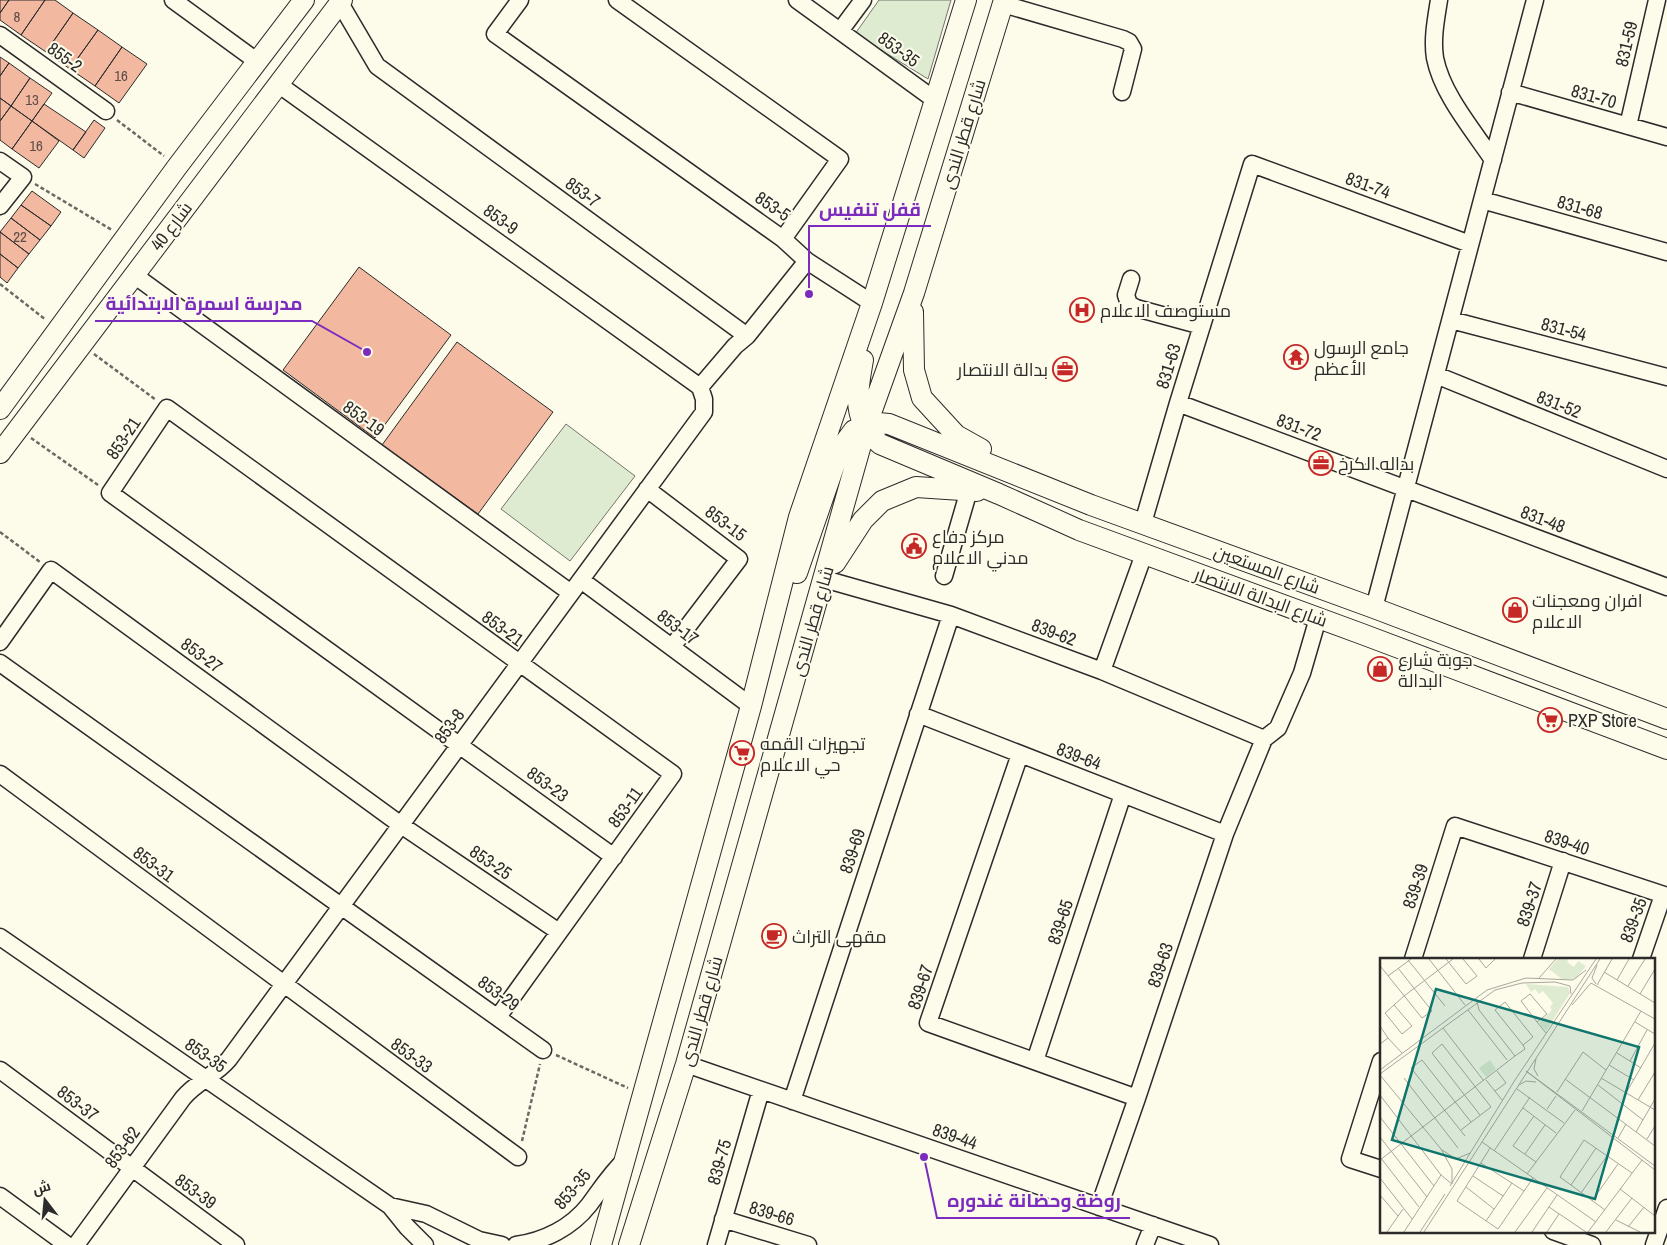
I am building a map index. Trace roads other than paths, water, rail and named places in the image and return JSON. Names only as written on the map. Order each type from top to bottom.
[{"type":"main road","name":"شارع 40","points":[[0,409],[177,166],[304,0]]},
{"type":"main road","name":"شارع قطر الندى","points":[[601,1245],[751,706],[799,517],[872,302],[966,0]]},
{"type":"main road","name":"شارع 40","points":[[0,452],[341,1]]},
{"type":"main road","name":"شارع قطر الندى","points":[[628,1245],[686,1064],[866,427],[914,293],[1003,2]]},
{"type":"main road","points":[[914,293],[912,346],[914,370],[922,398],[956,435],[1050,488]]},
{"type":"main road","points":[[751,706],[840,449],[854,430],[866,427],[860,414],[857,397],[872,302]]},
{"type":"main road","points":[[12,392],[34,407]]},
{"type":"main road","name":"شارع المستعين","points":[[866,427],[878,423],[889,424],[1091,505],[1374,608],[1667,719]]},
{"type":"main road","name":"شارع البدالة الانتصار","points":[[866,427],[872,437],[880,444],[1079,530],[1667,749]]},
{"type":"main road","points":[[824,579],[863,520],[882,501],[916,487],[999,494]]},
{"type":"main road","points":[[1079,530],[1091,505]]},
{"type":"main road","points":[[646,1187],[645,1183],[638,1177],[624,1175],[624,1162],[634,1156],[646,1161],[655,1159]]},
{"type":"street","points":[[173,0],[258,62]]},
{"type":"street","name":"853-5","points":[[520,0],[495,34],[783,239],[840,159],[617,0]]},
{"type":"street","name":"853-35","points":[[797,0],[935,100]]},
{"type":"street","points":[[840,32],[863,0]]},
{"type":"street","points":[[1439,0],[1434,29],[1435,58],[1443,81],[1452,98],[1493,160]]},
{"type":"street","points":[[1374,608],[1535,0]]},
{"type":"street","name":"831-59","points":[[1628,126],[1657,0]]},
{"type":"street","name":"853-7","points":[[341,1],[377,66],[746,336]]},
{"type":"street","points":[[1003,2],[1129,42],[1133,49],[1122,92]]},
{"type":"street","name":"855-2","points":[[0,35],[106,111]]},
{"type":"street","name":"853-9","points":[[278,84],[700,388]]},
{"type":"street","name":"831-70","points":[[1510,92],[1667,137]]},
{"type":"street","points":[[0,160],[23,177],[0,206]]},
{"type":"street","name":"831-74","points":[[1252,164],[1470,244]]},
{"type":"street","name":"831-63","points":[[1143,523],[1252,164]]},
{"type":"street","name":"831-68","points":[[1482,200],[1667,252]]},
{"type":"street","points":[[783,239],[807,261],[872,302]]},
{"type":"street","points":[[700,388],[735,346],[746,336],[807,261]]},
{"type":"street","name":"853-19","points":[[134,275],[576,586]]},
{"type":"street","points":[[1132,279],[1126,295],[1129,304],[1136,308],[1202,326]]},
{"type":"street","name":"831-54","points":[[1451,320],[1667,377]]},
{"type":"street","name":"831-52","points":[[1436,375],[1667,469]]},
{"type":"street","name":"853-8","points":[[206,1078],[224,1065],[704,412],[704,399],[700,388]]},
{"type":"street","name":"831-72","points":[[1178,403],[1406,489]]},
{"type":"street","name":"853-21","points":[[460,744],[110,493],[167,408],[519,664]]},
{"type":"street","name":"853-15","points":[[647,489],[739,559],[672,647]]},
{"type":"street","name":"831-48","points":[[1406,489],[1667,587]]},
{"type":"street","points":[[944,576],[969,490]]},
{"type":"street","points":[[1102,671],[1144,554]]},
{"type":"street","name":"853-27","points":[[0,642],[51,570],[401,825]]},
{"type":"street","name":"839-62","points":[[824,579],[951,615],[1102,671],[1264,739]]},
{"type":"street","name":"853-17","points":[[576,586],[672,647],[751,706]]},
{"type":"street","name":"839-69","points":[[792,1101],[951,615]]},
{"type":"street","points":[[1264,739],[1278,728],[1302,673],[1318,618]]},
{"type":"street","points":[[0,663],[341,906]]},
{"type":"street","name":"853-11","points":[[498,1017],[674,774],[519,664]]},
{"type":"street","name":"839-64","points":[[918,714],[1224,834]]},
{"type":"street","name":"839-63","points":[[1099,1207],[1224,834],[1264,739]]},
{"type":"street","name":"853-23","points":[[460,744],[614,857]]},
{"type":"street","name":"839-67","points":[[1020,754],[928,1023],[1137,1098]]},
{"type":"street","name":"853-31","points":[[0,774],[283,985]]},
{"type":"street","name":"839-65","points":[[1035,1061],[1123,794]]},
{"type":"street","name":"853-25","points":[[401,825],[559,932]]},
{"type":"street","name":"839-40","points":[[1455,826],[1665,895]]},
{"type":"street","name":"839-39","points":[[1413,958],[1455,826]]},
{"type":"street","name":"839-37","points":[[1532,958],[1563,862]]},
{"type":"street","name":"839-35","points":[[1641,958],[1665,895]]},
{"type":"street","name":"853-29","points":[[341,906],[543,1050]]},
{"type":"street","name":"853-35","points":[[0,937],[390,1206],[425,1245]]},
{"type":"street","name":"853-33","points":[[283,985],[518,1157]]},
{"type":"street","name":"839-44","points":[[686,1064],[1210,1245]]},
{"type":"street","points":[[1380,1064],[1350,1159],[1380,1169]]},
{"type":"street","name":"853-37","points":[[0,1070],[131,1169]]},
{"type":"street","name":"853-62","points":[[76,1245],[190,1089],[206,1078]]},
{"type":"street","name":"839-75","points":[[716,1245],[761,1090]]},
{"type":"street","name":"853-35","points":[[516,1245],[538,1241],[570,1224],[588,1206],[608,1177],[624,1162]]},
{"type":"street","name":"853-39","points":[[131,1169],[236,1245]]},
{"type":"street","points":[[0,1196],[68,1245]]},
{"type":"street","name":"853-35","points":[[390,1206],[426,1214],[479,1240],[502,1245]]},
{"type":"street","points":[[1654,1245],[1667,1208]]},
{"type":"street","name":"839-66","points":[[724,1219],[808,1245]]},
{"type":"street","points":[[1145,1245],[1152,1225]]},
{"type":"street","points":[[1557,1232],[1592,1245]]},
{"type":"place","name":"قفل تنفيس","points":[[809,294]]},
{"type":"place","name":"مستوصف الاعلام","points":[[1082,310]]},
{"type":"place","name":"مدرسة اسمرة الابتدائية","points":[[367,352]]},
{"type":"place","name":"جامع الرسول الأعظم","points":[[1296,357]]},
{"type":"place","name":"بدالة الانتصار","points":[[1065,369]]},
{"type":"place","name":"بداله الكرخ","points":[[1321,463]]},
{"type":"place","name":"مركز دفاع مدني الاعلام","points":[[914,546]]},
{"type":"place","name":"افران ومعجنات الاعلام","points":[[1515,610]]},
{"type":"place","name":"جوبة شارع البدالة","points":[[1380,669]]},
{"type":"place","name":"PXP Store","points":[[1550,720]]},
{"type":"place","name":"تجهيزات القمه حي الاعلام","points":[[742,753]]},
{"type":"place","name":"مقهى التراث","points":[[774,936]]},
{"type":"place","name":"روضة وحضانة غندوره","points":[[924,1157]]}]
